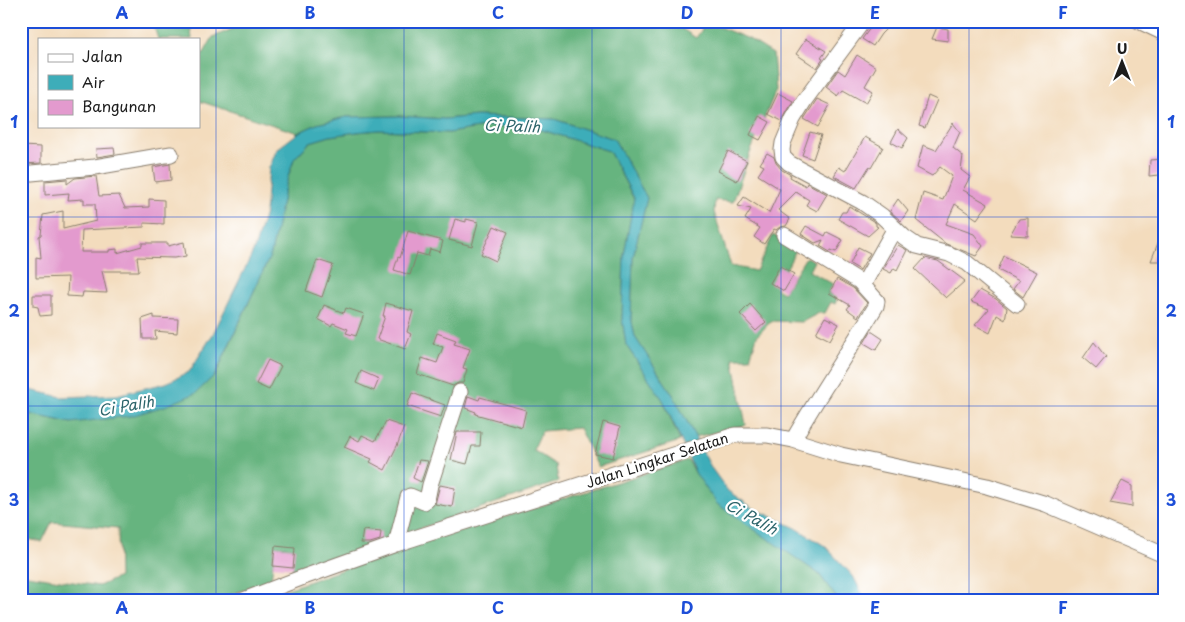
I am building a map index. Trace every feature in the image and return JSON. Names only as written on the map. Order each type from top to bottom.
[{"type":"street","points":[[862,21],[804,101],[783,143],[783,157],[789,163],[862,202],[882,216],[904,237],[918,246],[949,254],[966,263],[1017,304]]},
{"type":"street","points":[[1139,21],[1164,33]]},
{"type":"street","points":[[21,174],[94,167],[172,154]]},
{"type":"street","points":[[863,286],[894,228]]},
{"type":"street","points":[[784,235],[859,281],[876,299],[876,306],[814,403],[793,440]]},
{"type":"street","points":[[396,544],[408,497],[410,496],[424,502],[427,500],[430,485],[460,392]]},
{"type":"street","name":"Jalan Lingkar Selatan","points":[[241,601],[396,544],[735,435],[767,435],[793,440],[842,455],[987,486],[1046,504],[1164,555]]},
{"type":"green space","points":[[152,21],[190,21],[192,38],[158,38]]},
{"type":"green space","points":[[252,21],[632,21],[636,26],[639,21],[670,21],[696,38],[707,22],[749,39],[773,54],[776,90],[750,153],[733,202],[715,200],[714,212],[731,266],[756,271],[773,235],[797,248],[776,289],[783,293],[806,257],[814,261],[809,271],[833,284],[828,293],[837,299],[835,304],[831,302],[825,313],[819,313],[802,322],[771,321],[757,336],[750,358],[733,358],[746,425],[695,437],[673,395],[635,337],[631,317],[633,257],[647,198],[614,139],[554,119],[477,116],[445,119],[399,116],[346,117],[317,124],[298,133],[200,101],[200,54],[204,53],[213,37]]},
{"type":"green space","points":[[490,126],[542,130],[609,151],[634,199],[624,255],[622,318],[626,345],[663,400],[680,441],[598,467],[579,428],[542,431],[533,450],[556,465],[558,482],[403,534],[292,574],[295,548],[275,546],[271,581],[211,601],[21,601],[21,574],[99,586],[119,577],[118,528],[52,522],[42,542],[28,539],[29,519],[21,516],[21,412],[71,423],[215,376],[271,254],[285,186],[294,159],[310,142],[330,136],[379,130],[449,133]]},
{"type":"green space","points":[[688,460],[696,474],[769,538],[819,574],[839,601],[254,601],[386,554]]},
{"type":"water","name":"Ci Palih","points":[[399,116],[445,119],[477,116],[554,119],[614,139],[647,198],[633,257],[631,317],[635,337],[673,395],[712,469],[728,491],[753,508],[796,528],[825,546],[853,576],[866,601],[839,601],[819,574],[717,504],[696,474],[663,400],[626,345],[622,318],[624,255],[634,198],[609,151],[542,130],[490,126],[449,133],[379,130],[330,136],[310,142],[294,159],[285,186],[271,254],[215,375],[196,393],[168,405],[131,416],[71,423],[21,412],[21,388],[62,397],[116,395],[166,383],[189,372],[213,334],[254,250],[265,213],[269,168],[277,149],[298,133],[317,124],[346,117]]},
{"type":"building","points":[[872,21],[894,21],[881,34],[873,46],[862,39],[871,27]]},
{"type":"building","points":[[937,27],[948,29],[948,41],[932,39]]},
{"type":"building","points":[[806,39],[826,51],[817,68],[796,54]]},
{"type":"building","points":[[857,55],[876,67],[865,86],[873,91],[866,103],[843,90],[838,96],[826,87],[838,70],[845,75]]},
{"type":"building","points":[[778,93],[793,101],[782,121],[768,114]]},
{"type":"building","points":[[928,96],[937,100],[925,128],[919,126]]},
{"type":"building","points":[[817,99],[830,105],[818,127],[804,119]]},
{"type":"building","points":[[759,116],[770,122],[760,140],[750,135]]},
{"type":"building","points":[[953,123],[960,132],[953,148],[963,156],[961,170],[970,177],[963,190],[988,204],[977,219],[955,204],[946,224],[974,234],[983,246],[976,256],[946,244],[916,220],[923,193],[943,200],[952,176],[940,167],[932,176],[917,168],[923,145],[936,150]]},
{"type":"building","points":[[898,129],[908,138],[902,148],[891,142]]},
{"type":"building","points":[[810,132],[821,135],[813,159],[802,155]]},
{"type":"building","points":[[865,137],[883,147],[871,168],[869,167],[856,188],[834,176],[839,167],[845,171]]},
{"type":"building","points":[[22,146],[41,147],[41,163],[22,164]]},
{"type":"building","points":[[114,148],[115,154],[97,157],[96,149]]},
{"type":"building","points":[[728,151],[747,161],[737,181],[718,171]]},
{"type":"building","points":[[767,153],[774,157],[776,163],[782,170],[791,175],[790,177],[806,186],[807,183],[827,194],[817,211],[806,205],[809,200],[796,192],[778,210],[790,219],[786,226],[774,229],[764,244],[754,237],[760,228],[745,219],[751,209],[738,206],[744,197],[769,213],[780,189],[758,175],[764,166],[760,164]]},
{"type":"building","points":[[1162,159],[1160,175],[1149,176],[1150,160]]},
{"type":"building","points":[[170,164],[171,180],[155,182],[153,167]]},
{"type":"building","points":[[96,176],[99,196],[119,195],[125,208],[149,207],[149,199],[164,200],[164,224],[144,223],[144,227],[82,230],[81,252],[109,252],[109,250],[117,249],[117,253],[142,246],[142,243],[168,243],[168,246],[184,242],[186,256],[174,258],[137,257],[139,271],[102,271],[107,293],[83,292],[82,297],[67,296],[68,277],[36,278],[36,257],[41,258],[39,236],[41,235],[43,215],[63,211],[63,229],[96,221],[95,204],[84,204],[84,199],[68,200],[69,193],[45,195],[45,181],[67,179],[67,184],[75,178]]},
{"type":"building","points":[[898,199],[908,211],[901,221],[890,211]]},
{"type":"building","points":[[849,206],[876,223],[878,227],[868,236],[838,219],[842,212],[846,212]]},
{"type":"building","points":[[1028,218],[1028,236],[1010,235],[1019,219]]},
{"type":"building","points":[[455,219],[466,222],[466,219],[478,222],[472,246],[449,240]]},
{"type":"building","points":[[494,226],[508,232],[496,261],[481,254]]},
{"type":"building","points":[[806,226],[825,236],[827,232],[843,240],[836,252],[831,250],[830,252],[820,246],[823,240],[815,243],[801,234]]},
{"type":"building","points":[[1163,230],[1164,261],[1151,261]]},
{"type":"building","points":[[408,231],[443,241],[440,252],[430,249],[428,256],[417,253],[410,275],[394,270],[398,257],[400,258]]},
{"type":"building","points":[[898,245],[907,250],[897,270],[894,268],[891,273],[883,269]]},
{"type":"building","points":[[858,247],[870,253],[860,270],[850,264]]},
{"type":"building","points":[[1004,256],[1037,272],[1023,297],[1013,289],[1019,281],[998,270]]},
{"type":"building","points":[[925,258],[938,261],[965,281],[946,298],[915,269]]},
{"type":"building","points":[[317,260],[333,265],[322,297],[306,291]]},
{"type":"building","points":[[780,266],[794,274],[784,291],[770,283]]},
{"type":"building","points":[[837,279],[853,288],[867,303],[858,317],[847,309],[850,305],[829,293]]},
{"type":"building","points":[[980,290],[1007,308],[1005,320],[997,315],[990,333],[975,325],[989,309],[971,302]]},
{"type":"building","points":[[33,295],[51,295],[51,315],[40,316],[38,307],[33,306]]},
{"type":"building","points":[[386,303],[413,311],[407,332],[411,334],[405,349],[377,339],[385,316],[383,316]]},
{"type":"building","points":[[750,304],[766,322],[756,331],[740,314]]},
{"type":"building","points":[[324,305],[344,313],[346,308],[364,314],[356,336],[346,333],[348,329],[333,323],[331,326],[318,319]]},
{"type":"building","points":[[154,315],[154,318],[178,319],[177,333],[155,331],[156,339],[143,339],[142,319]]},
{"type":"building","points":[[825,317],[839,324],[830,340],[816,333]]},
{"type":"building","points":[[871,331],[883,339],[876,350],[864,343]]},
{"type":"building","points":[[437,333],[456,340],[454,344],[470,349],[463,368],[467,369],[463,383],[453,386],[417,374],[422,358],[437,363],[443,347],[433,344]]},
{"type":"building","points":[[1094,342],[1106,357],[1096,369],[1083,358]]},
{"type":"building","points":[[268,360],[281,366],[269,390],[256,384]]},
{"type":"building","points":[[361,371],[379,379],[374,391],[356,383]]},
{"type":"building","points":[[412,393],[445,405],[441,417],[407,406]]},
{"type":"building","points":[[468,396],[479,400],[480,397],[526,410],[522,427],[475,414],[476,412],[465,408]]},
{"type":"building","points":[[386,421],[404,427],[385,470],[370,462],[372,459],[344,447],[350,436],[359,441],[362,435],[375,441]]},
{"type":"building","points":[[603,422],[620,427],[613,458],[595,454]]},
{"type":"building","points":[[457,432],[481,432],[480,446],[472,446],[467,464],[451,460]]},
{"type":"building","points":[[419,460],[428,461],[421,482],[413,478]]},
{"type":"building","points":[[1122,481],[1132,486],[1132,507],[1110,503]]},
{"type":"building","points":[[440,485],[455,488],[452,507],[435,504]]},
{"type":"building","points":[[363,530],[381,532],[380,540],[361,543]]},
{"type":"building","points":[[275,546],[295,548],[293,568],[273,566]]}]
